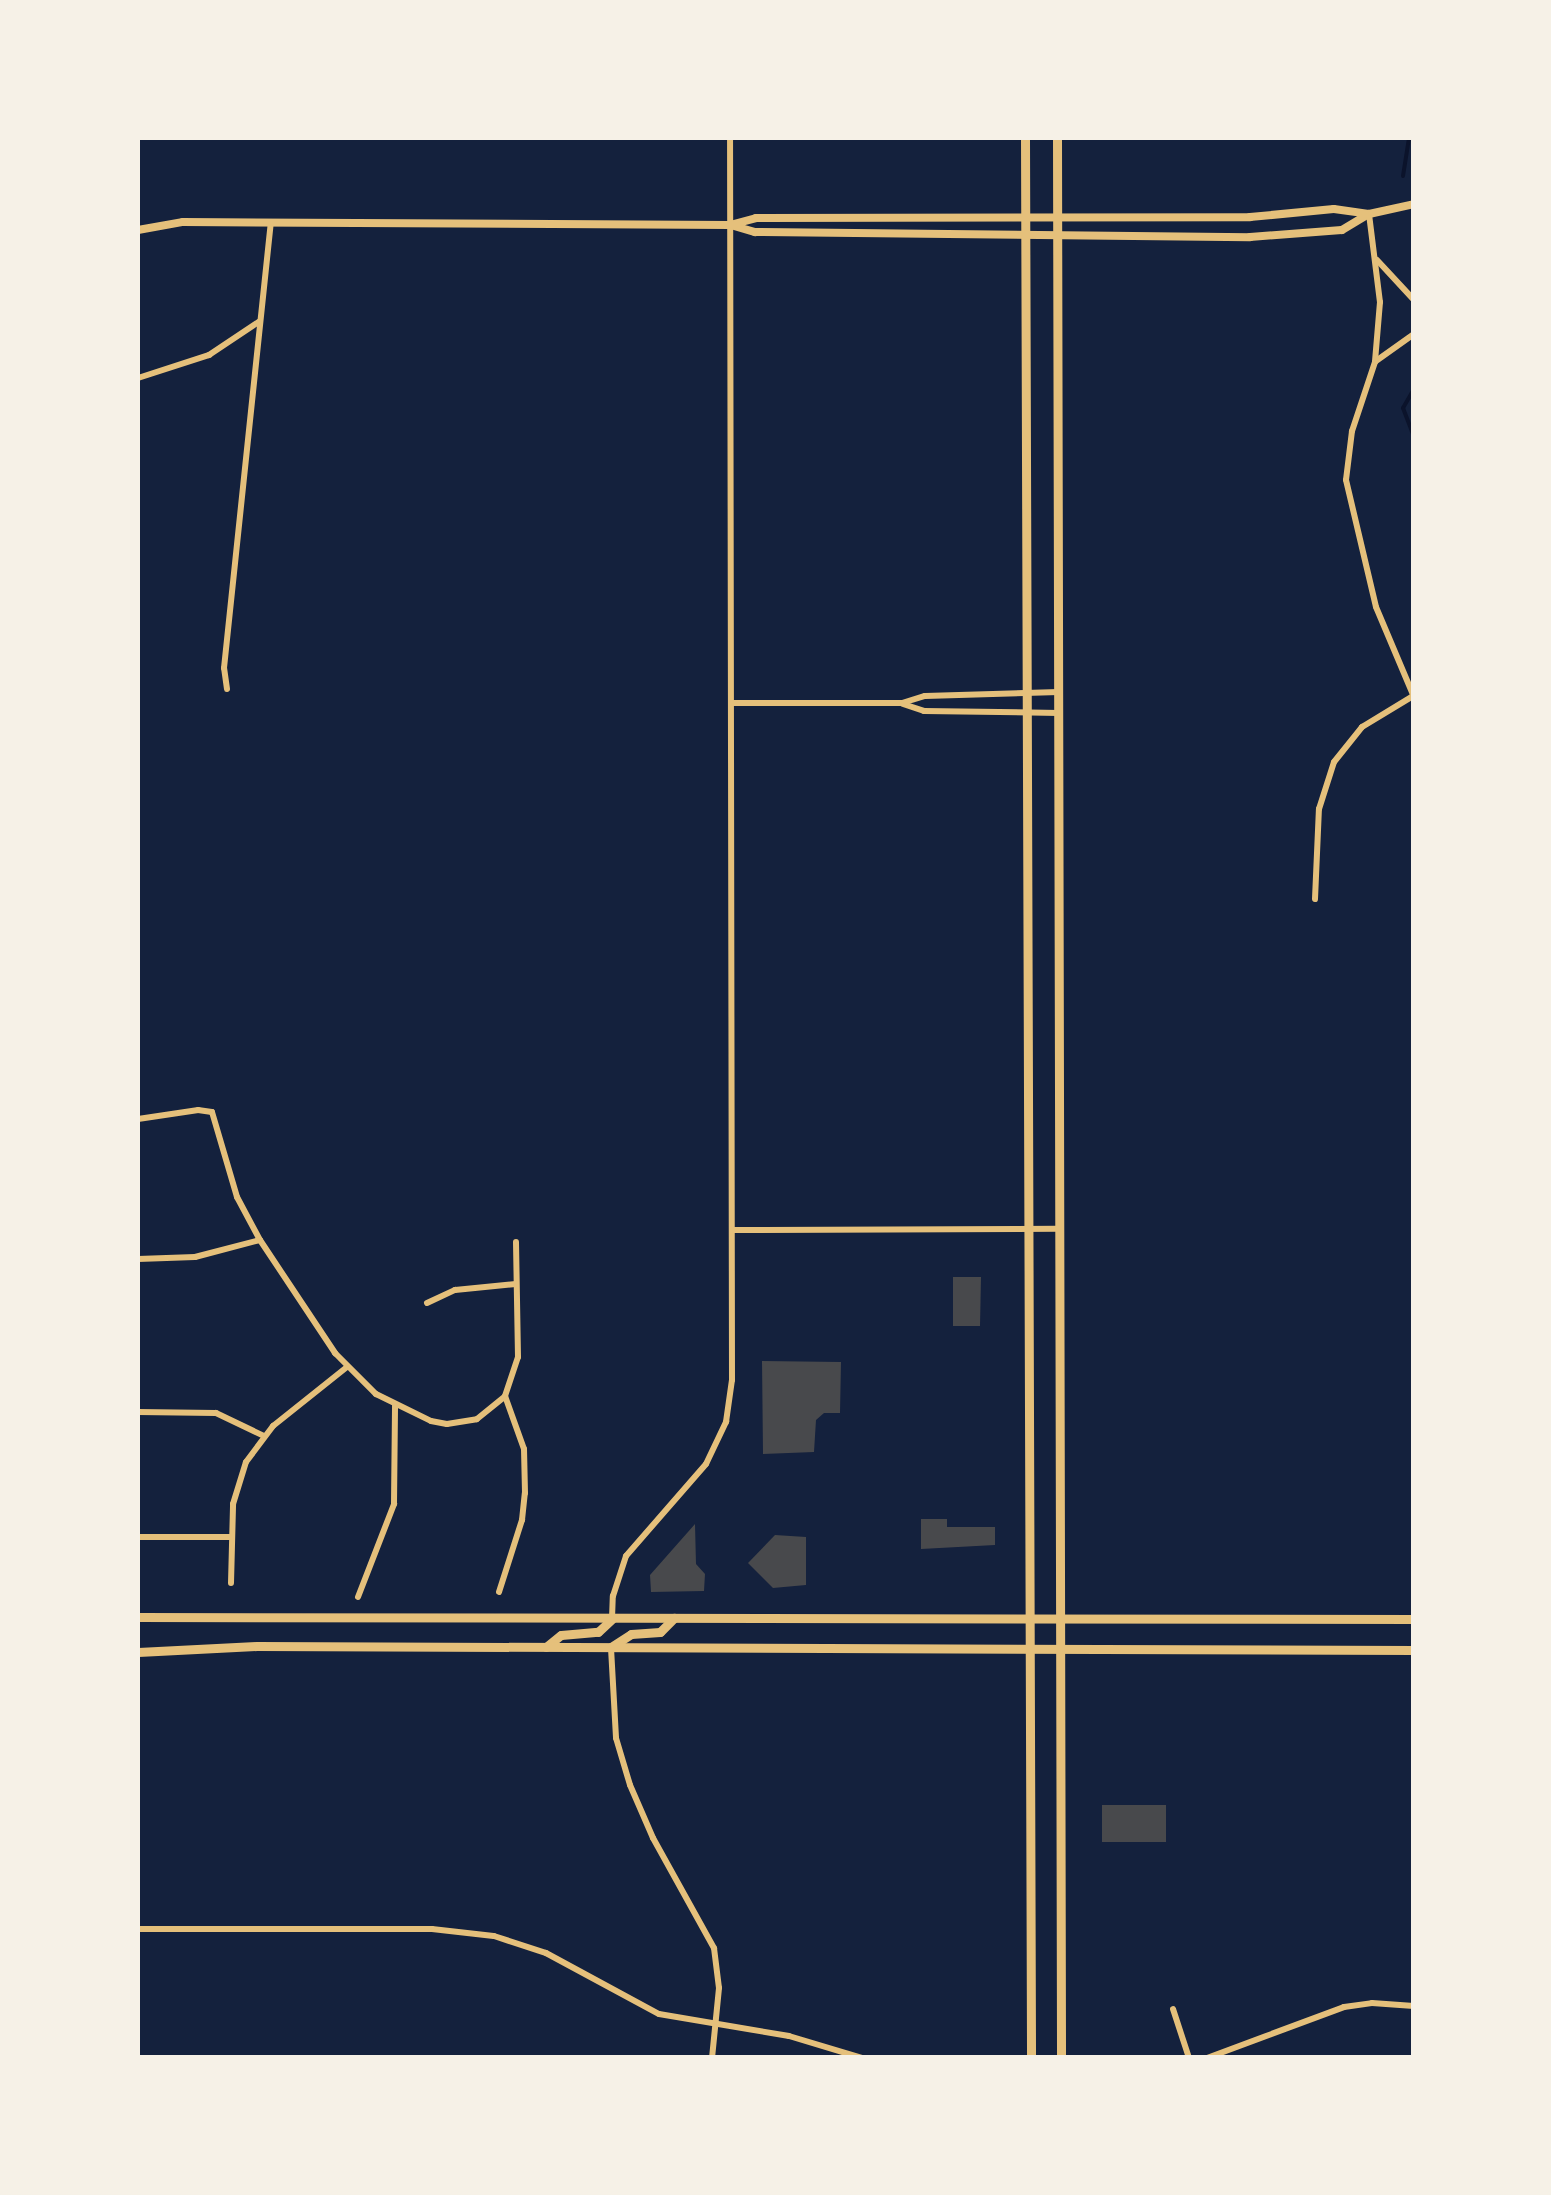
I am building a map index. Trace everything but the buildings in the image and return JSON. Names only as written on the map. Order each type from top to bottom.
[{"type":"main road","points":[[1026,138],[1031,2058]]},
{"type":"main road","points":[[1057,138],[1060,2058]]},
{"type":"main road","points":[[138,1617],[1414,1619]]},
{"type":"main road","points":[[612,1647],[632,1634],[660,1632],[674,1618]]},
{"type":"main road","points":[[546,1647],[561,1635],[600,1632],[612,1620]]},
{"type":"main road","points":[[138,1652],[257,1646],[1414,1650]]},
{"type":"street","points":[[612,1620],[617,1580],[632,1546],[706,1464],[726,1422],[732,1380],[730,138]]},
{"type":"street","points":[[730,224],[754,232],[1294,234],[1342,230],[1369,214],[1414,204]]},
{"type":"street","points":[[138,230],[183,222],[730,224],[756,218],[1250,217],[1334,209],[1369,214]]},
{"type":"street","points":[[1315,899],[1320,868],[1319,809],[1334,762],[1362,727],[1413,697],[1380,617],[1346,480],[1352,431],[1375,362],[1380,302],[1369,214]]},
{"type":"street","points":[[228,689],[224,668],[271,222]]},
{"type":"street","points":[[1377,258],[1414,300]]},
{"type":"street","points":[[138,378],[209,355],[261,320]]},
{"type":"street","points":[[1375,362],[1414,334]]},
{"type":"street","points":[[732,703],[902,703],[925,696],[1059,692]]},
{"type":"street","points":[[902,703],[924,711],[1059,714]]},
{"type":"street","points":[[138,1120],[212,1112],[237,1197],[260,1240],[346,1367],[395,1405],[431,1421],[462,1423],[489,1412],[504,1396],[516,1373],[516,1242]]},
{"type":"street","points":[[732,1230],[1058,1230]]},
{"type":"street","points":[[138,1259],[195,1257],[260,1240]]},
{"type":"street","points":[[427,1303],[455,1290],[516,1284]]},
{"type":"street","points":[[231,1583],[237,1484],[264,1436],[346,1367]]},
{"type":"street","points":[[499,1592],[522,1520],[525,1493],[524,1450],[504,1396]]},
{"type":"street","points":[[358,1597],[394,1504],[395,1405]]},
{"type":"street","points":[[138,1412],[216,1413],[264,1436]]},
{"type":"street","points":[[138,1537],[232,1537]]},
{"type":"street","points":[[612,1647],[612,1696],[624,1768],[645,1822],[714,1948],[718,1971],[712,2058]]},
{"type":"street","points":[[138,1929],[432,1929],[494,1936],[546,1953],[645,2008],[716,2026],[790,2036],[862,2058]]},
{"type":"street","points":[[1206,2058],[1344,2008],[1414,2006]]},
{"type":"street","points":[[1173,2009],[1190,2058]]},
{"type":"waterway","points":[[1403,176],[1409,138]]},
{"type":"waterway","points":[[1414,389],[1403,408],[1414,437]]}]
